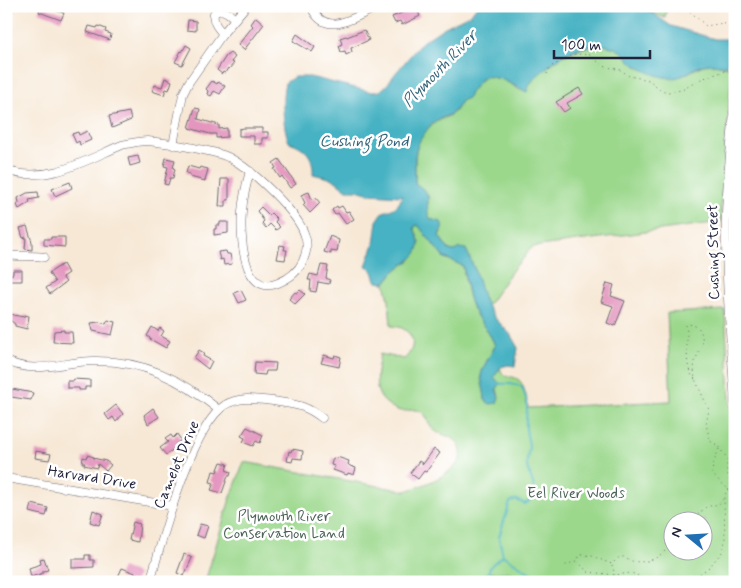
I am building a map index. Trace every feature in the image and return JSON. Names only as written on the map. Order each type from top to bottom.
[{"type":"street","points":[[172,145],[183,94],[196,70],[246,6]]},
{"type":"street","points":[[311,6],[318,19],[331,25],[339,24],[379,6]]},
{"type":"street","points":[[223,34],[213,18],[214,13],[218,10],[225,11],[235,18]]},
{"type":"street","name":"Cushing Street","points":[[735,100],[726,230],[735,403]]},
{"type":"street","points":[[6,171],[22,175],[42,175],[61,170],[122,145],[148,141],[224,156],[250,172],[296,219],[306,237],[305,254],[299,268],[286,280],[268,286],[256,281],[250,272],[242,238],[244,195],[250,172]]},
{"type":"street","points":[[6,255],[44,257]]},
{"type":"street","points":[[6,360],[18,365],[34,367],[91,360],[139,366],[161,373],[184,384],[219,410]]},
{"type":"street","name":"Camelot Drive","points":[[150,582],[173,506],[201,437],[211,419],[219,410],[235,400],[252,398],[300,405],[310,408],[322,418]]},
{"type":"street","name":"Harvard Drive","points":[[6,478],[173,506]]},
{"type":"path","points":[[676,6],[693,14],[706,26],[723,24],[735,30]]},
{"type":"path","points":[[547,74],[550,67],[570,56],[585,54],[590,55],[603,66],[621,70],[629,76],[648,80],[661,90],[668,92],[682,90],[701,79],[716,74],[735,72]]},
{"type":"path","points":[[695,379],[695,361],[702,342],[701,332],[698,327],[689,324],[686,325],[688,363],[692,376],[709,410],[706,424],[710,441],[727,458],[728,476],[734,489],[728,490]]},
{"type":"path","points":[[719,449],[713,464],[712,474],[728,490]]},
{"type":"path","points":[[703,510],[706,507],[720,504],[728,490]]},
{"type":"path","points":[[689,582],[692,577],[696,577],[709,567],[723,552],[725,541],[724,498]]},
{"type":"path","points":[[612,564],[619,557],[648,562],[664,552]]},
{"type":"path","points":[[561,567],[577,561],[580,555],[595,556],[601,561],[612,564]]},
{"type":"path","points":[[577,561],[588,572],[615,575],[631,573],[646,582]]},
{"type":"path","points":[[612,564],[615,575]]},
{"type":"path","points":[[664,582],[673,579],[679,582]]},
{"type":"green space","points":[[638,6],[667,6],[665,18]]},
{"type":"green space","points":[[604,45],[623,52],[636,66],[682,76],[703,65],[715,64],[732,68],[721,222],[532,247],[514,268],[487,306],[480,291],[474,267],[455,251],[449,250],[439,236],[443,226],[429,217],[427,212],[427,193],[415,184],[416,151],[421,137],[435,122],[453,113],[461,100],[483,78],[492,76],[520,90],[529,86],[532,79],[565,55],[582,48]]},
{"type":"green space","name":"Eel River Woods","points":[[418,225],[443,257],[463,266],[471,304],[495,346],[481,376],[485,400],[499,397],[494,377],[500,367],[505,376],[519,380],[523,386],[528,408],[671,401],[667,313],[725,310],[735,483],[735,582],[535,582],[508,572],[487,573],[487,582],[205,582],[229,502],[244,462],[406,491],[436,479],[455,467],[460,459],[461,450],[456,441],[435,431],[425,415],[420,411],[401,411],[386,403],[379,394],[376,383],[380,354],[404,359],[412,348],[409,333],[404,329],[391,326],[389,300],[385,283],[402,264],[410,261],[420,243],[414,227]]},
{"type":"water","name":"Cushing Pond","points":[[477,6],[637,6],[654,14],[671,26],[715,39],[731,39],[733,42],[732,51],[726,66],[703,65],[676,78],[663,77],[643,70],[622,52],[604,45],[585,47],[558,59],[533,80],[527,92],[501,79],[486,76],[482,78],[468,98],[461,101],[452,113],[434,122],[424,134],[417,146],[415,183],[428,196],[430,219],[441,222],[443,226],[439,236],[449,250],[466,249],[474,267],[484,300],[494,317],[510,334],[518,348],[515,366],[501,367],[494,377],[500,384],[496,390],[499,397],[497,403],[490,404],[485,400],[481,376],[495,346],[471,304],[463,266],[443,257],[418,225],[414,227],[419,239],[416,254],[398,268],[385,283],[377,282],[372,271],[366,266],[374,244],[377,221],[383,212],[393,209],[398,205],[402,196],[347,190],[333,179],[313,174],[312,162],[307,153],[289,142],[285,129],[283,104],[285,83],[294,77],[310,77],[372,92],[380,91],[422,42],[445,27],[471,14]]},
{"type":"building","points":[[41,6],[48,6],[47,8],[64,13],[61,20],[39,12]]},
{"type":"building","points":[[410,6],[415,6],[420,16],[402,25],[400,21],[395,23],[392,17],[411,9]]},
{"type":"building","points":[[256,17],[264,24],[244,50],[238,45],[253,26],[251,24]]},
{"type":"building","points":[[188,20],[196,21],[196,31],[187,30]]},
{"type":"building","points":[[89,26],[97,28],[98,26],[106,29],[105,32],[111,34],[110,40],[87,32]]},
{"type":"building","points":[[364,30],[369,40],[351,48],[352,52],[346,55],[345,51],[341,52],[339,46],[342,44],[340,38]]},
{"type":"building","points":[[297,34],[315,47],[312,52],[293,41]]},
{"type":"building","points":[[186,45],[191,48],[182,65],[175,62]]},
{"type":"building","points":[[230,53],[235,57],[231,62],[234,63],[222,74],[217,70]]},
{"type":"building","points":[[165,78],[172,81],[169,90],[166,89],[164,95],[152,91],[155,85],[162,87]]},
{"type":"building","points":[[212,81],[225,86],[220,94],[214,91],[211,96],[207,94],[208,91],[206,89]]},
{"type":"building","points":[[579,88],[583,94],[567,103],[570,108],[564,112],[556,102]]},
{"type":"building","points":[[195,108],[200,109],[198,119],[219,125],[219,129],[227,128],[227,137],[216,138],[216,134],[189,128]]},
{"type":"building","points":[[129,112],[131,120],[112,128],[109,116]]},
{"type":"building","points":[[262,128],[262,132],[268,132],[268,138],[262,138],[262,144],[254,144],[254,136],[239,136],[239,129]]},
{"type":"building","points":[[87,131],[91,140],[80,145],[79,141],[76,143],[72,134],[78,132],[79,135]]},
{"type":"building","points":[[138,156],[140,163],[130,166],[128,158]]},
{"type":"building","points":[[166,158],[175,160],[173,178],[170,178],[168,185],[164,184],[168,167],[164,166]]},
{"type":"building","points":[[279,159],[296,184],[290,188],[282,176],[280,178],[274,169],[276,168],[273,163]]},
{"type":"building","points":[[188,166],[208,169],[205,181],[190,177],[190,174],[186,173]]},
{"type":"building","points":[[221,179],[229,179],[229,200],[226,200],[226,206],[219,206]]},
{"type":"building","points":[[70,182],[72,188],[55,196],[52,189]]},
{"type":"building","points":[[38,192],[39,198],[29,200],[30,202],[19,209],[17,205],[19,203],[18,198],[27,193]]},
{"type":"building","points":[[309,192],[312,200],[315,197],[320,203],[310,213],[303,205],[305,203],[301,195]]},
{"type":"building","points":[[337,206],[338,208],[342,206],[346,212],[349,211],[354,219],[346,224],[338,213],[335,215],[332,210]]},
{"type":"building","points":[[261,207],[269,215],[271,213],[277,219],[275,222],[280,227],[276,230],[270,224],[266,228],[262,223],[264,221],[257,211]]},
{"type":"building","points":[[220,222],[228,222],[228,233],[214,235],[214,229],[216,229],[216,225],[220,225]]},
{"type":"building","points":[[27,226],[32,242],[32,250],[25,249],[26,237],[23,238],[20,228]]},
{"type":"building","points":[[330,236],[339,240],[337,252],[331,251],[331,254],[324,252]]},
{"type":"building","points":[[51,237],[65,237],[65,247],[44,245],[44,239],[51,239]]},
{"type":"building","points":[[280,245],[285,246],[284,250],[287,250],[285,260],[277,259]]},
{"type":"building","points":[[226,251],[227,254],[230,254],[232,264],[224,265],[223,259],[220,260],[218,252]]},
{"type":"building","points":[[63,264],[68,273],[62,277],[66,282],[50,294],[46,288],[55,282],[49,273]]},
{"type":"building","points":[[321,265],[328,266],[326,278],[330,280],[329,284],[318,282],[316,292],[310,291],[311,280],[308,280],[310,274],[318,276]]},
{"type":"building","points":[[13,270],[22,270],[22,281],[6,281],[6,276],[13,274]]},
{"type":"building","points":[[607,283],[614,285],[611,296],[625,301],[615,326],[607,323],[613,306],[601,302]]},
{"type":"building","points":[[241,290],[246,300],[239,303],[234,293]]},
{"type":"building","points":[[300,290],[305,294],[295,304],[289,299],[295,292],[297,293]]},
{"type":"building","points":[[9,312],[13,315],[29,316],[27,329],[15,326],[6,317]]},
{"type":"building","points":[[108,320],[115,322],[112,335],[93,331],[91,323],[99,322],[106,324]]},
{"type":"building","points":[[152,327],[158,331],[160,328],[164,331],[161,336],[170,341],[166,348],[147,336]]},
{"type":"building","points":[[64,330],[64,332],[72,332],[73,343],[53,342],[54,331]]},
{"type":"building","points":[[199,350],[204,353],[203,356],[212,361],[208,369],[194,358]]},
{"type":"building","points":[[324,355],[334,358],[335,355],[341,357],[339,367],[321,363]]},
{"type":"building","points":[[255,362],[276,363],[275,371],[266,371],[265,375],[254,374]]},
{"type":"building","points":[[73,379],[90,380],[90,387],[85,387],[85,390],[67,388],[67,381],[73,381]]},
{"type":"building","points":[[12,389],[33,393],[31,400],[11,397]]},
{"type":"building","points":[[116,405],[123,414],[116,422],[113,417],[109,420],[105,414]]},
{"type":"building","points":[[153,408],[159,417],[148,424],[144,415]]},
{"type":"building","points":[[247,427],[263,435],[260,443],[256,441],[253,446],[243,442],[245,438],[241,436]]},
{"type":"building","points":[[177,434],[181,440],[166,455],[160,448],[168,442],[165,439],[171,435],[173,438]]},
{"type":"building","points":[[292,449],[303,451],[302,459],[293,458],[292,462],[287,461],[289,451],[291,452]]},
{"type":"building","points":[[434,449],[440,453],[426,472],[424,471],[418,479],[410,473],[419,461],[423,464]]},
{"type":"building","points":[[36,451],[51,454],[49,460],[35,458]]},
{"type":"building","points":[[87,455],[106,461],[111,465],[106,471],[98,464],[97,468],[84,465],[85,463],[82,463],[83,457],[86,458]]},
{"type":"building","points":[[337,457],[349,461],[348,464],[350,466],[356,468],[354,475],[348,473],[347,475],[333,470],[335,466],[331,465],[333,458],[337,459]]},
{"type":"building","points":[[221,462],[228,464],[226,470],[231,472],[222,493],[211,490],[214,483],[210,482],[213,471],[217,472]]},
{"type":"building","points":[[32,504],[48,508],[46,516],[30,512]]},
{"type":"building","points":[[93,510],[103,514],[99,525],[90,522]]},
{"type":"building","points":[[133,522],[140,524],[138,542],[129,540]]},
{"type":"building","points":[[200,524],[208,526],[204,538],[196,535]]},
{"type":"building","points":[[184,554],[192,558],[184,576],[177,573]]},
{"type":"building","points":[[85,555],[90,555],[90,560],[94,560],[94,567],[72,568],[72,559],[85,559]]},
{"type":"building","points":[[44,558],[48,570],[31,577],[29,568],[41,564],[40,559]]},
{"type":"building","points":[[122,568],[138,574],[135,582],[129,582],[118,577]]},
{"type":"waterway","name":"Plymouth River","points":[[487,582],[491,566],[503,556],[499,537],[510,502],[517,500],[525,504],[534,491],[527,466],[529,447],[526,430],[527,404],[525,393],[522,387],[498,383]]},
{"type":"waterway","points":[[504,556],[543,581],[552,580],[554,582]]},
{"type":"park label","name":"Plymouth River Conservation Land","points":[[284,526]]}]
